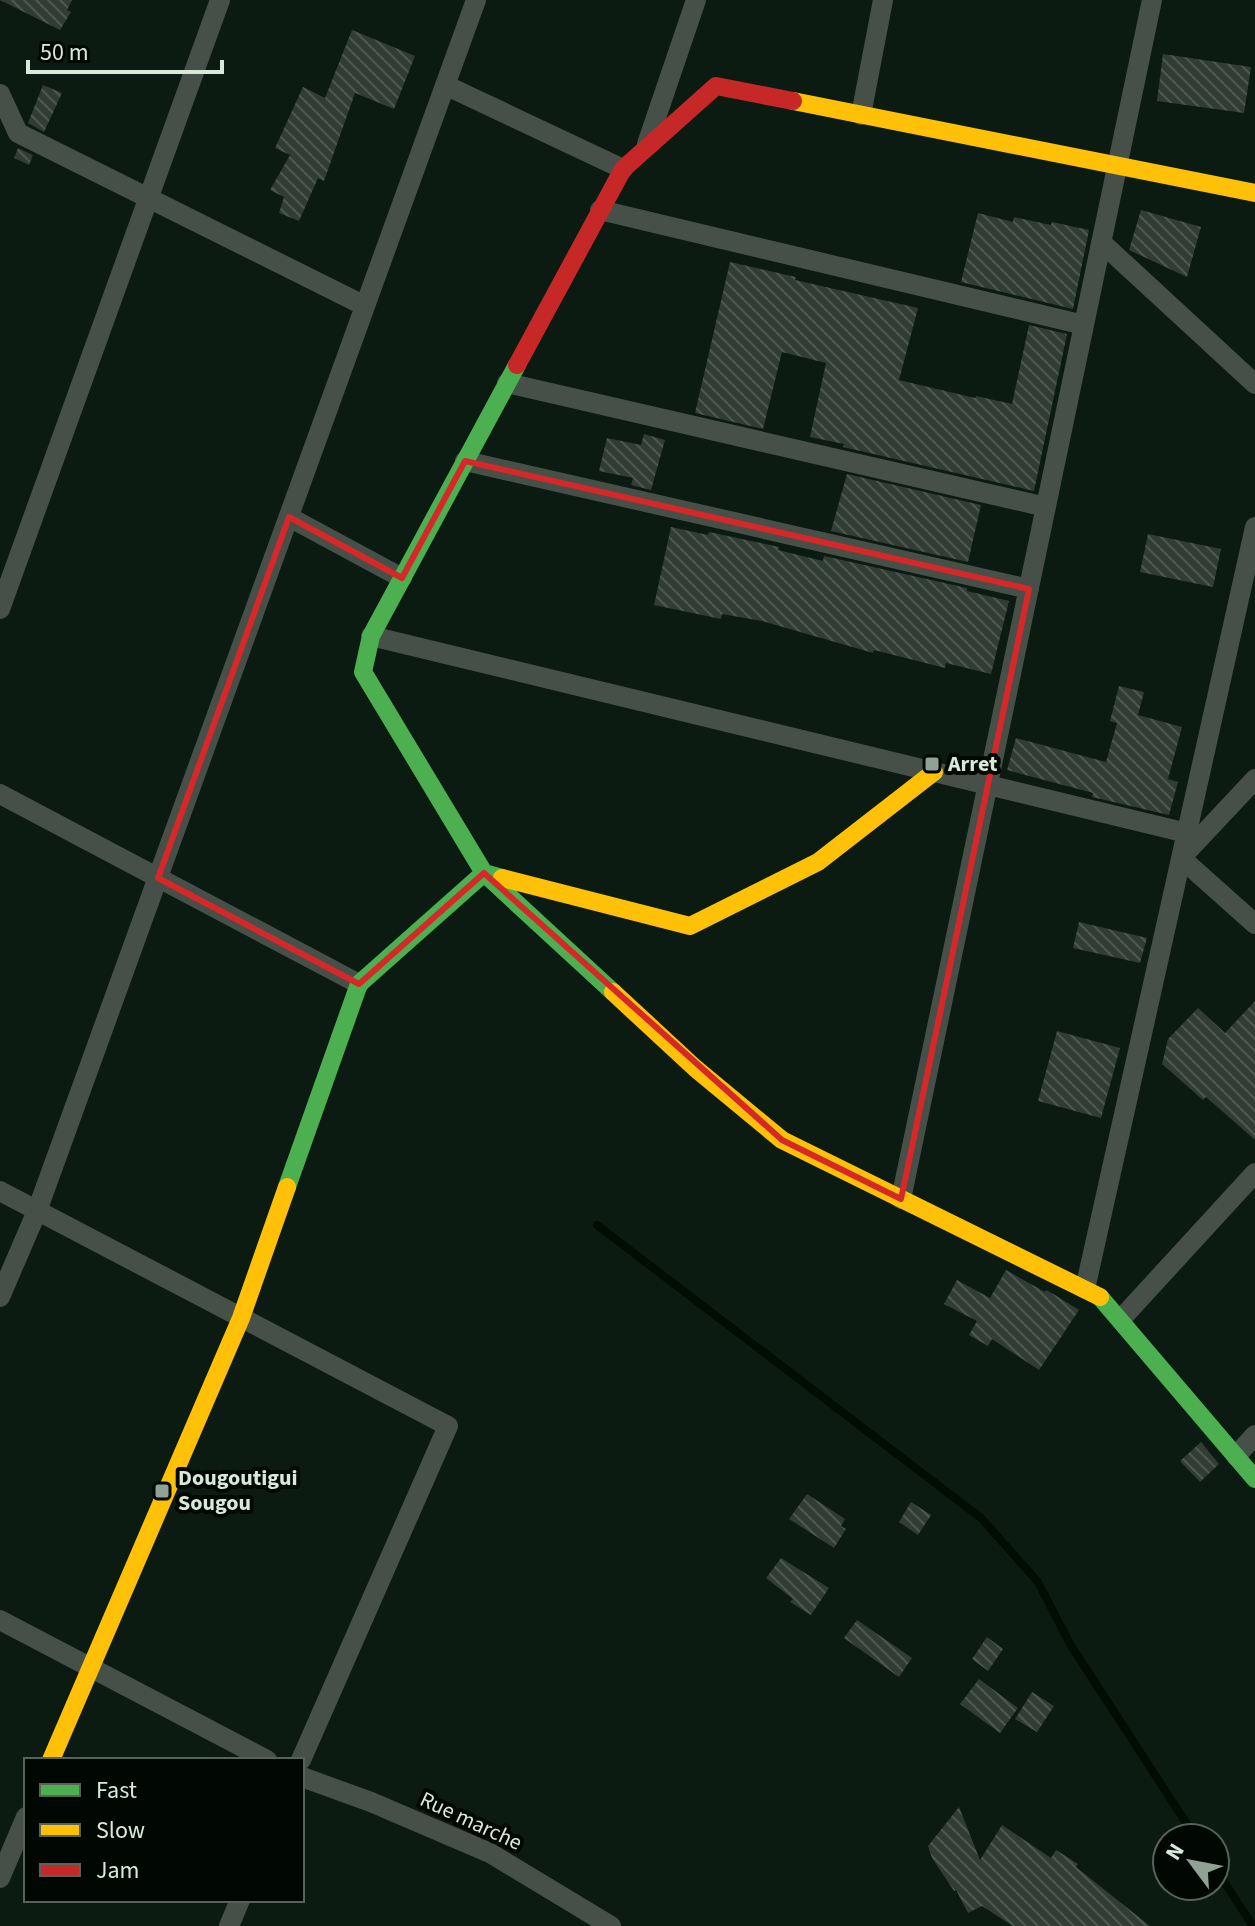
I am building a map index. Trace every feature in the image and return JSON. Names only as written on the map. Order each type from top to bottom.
[{"type":"street","points":[[0,609],[220,0]]},
{"type":"street","points":[[0,1297],[37,1211],[476,0]]},
{"type":"street","points":[[645,149],[696,0]]},
{"type":"street","points":[[861,115],[883,0]]},
{"type":"street","points":[[901,1199],[1152,0]]},
{"type":"street","points":[[445,85],[623,169]]},
{"type":"street","points":[[1255,193],[716,86],[623,169],[371,636],[363,672],[484,873],[695,1068],[782,1140],[1104,1299],[1255,1479]]},
{"type":"street","points":[[0,94],[18,133],[365,306]]},
{"type":"street","points":[[600,210],[1084,325]]},
{"type":"street","points":[[1101,242],[1255,384]]},
{"type":"street","points":[[507,383],[1046,507]]},
{"type":"street","points":[[465,461],[1029,589]]},
{"type":"street","points":[[289,517],[402,578]]},
{"type":"street","points":[[1085,1289],[1255,527]]},
{"type":"street","points":[[371,636],[1187,833]]},
{"type":"street","points":[[484,873],[690,926],[818,862],[934,772]]},
{"type":"street","points":[[1181,858],[1255,779]]},
{"type":"street","points":[[0,794],[359,984]]},
{"type":"street","points":[[1181,858],[1255,924]]},
{"type":"street","points":[[52,1758],[241,1318],[359,984],[484,873]]},
{"type":"street","points":[[1121,1319],[1255,1173]]},
{"type":"street","points":[[0,1191],[448,1426],[302,1758]]},
{"type":"street","points":[[1236,1456],[1255,1435]]},
{"type":"street","points":[[0,1620],[263,1758]]},
{"type":"street","name":"Rue marche","points":[[304,1778],[371,1802],[490,1853],[611,1926]]},
{"type":"street","points":[[0,1878],[24,1822]]},
{"type":"street","points":[[229,1926],[239,1902]]},
{"type":"highlighted area","points":[[465,461],[1029,589],[901,1199],[782,1140],[484,873],[359,984],[158,878],[289,517],[402,578]]},
{"type":"building","points":[[0,0],[72,0],[67,10],[71,12],[60,30]]},
{"type":"building","points":[[352,30],[415,56],[394,109],[355,93],[324,181],[318,178],[299,221],[279,213],[284,197],[270,190],[290,155],[275,148],[303,87],[325,98]]},
{"type":"building","points":[[1163,54],[1251,67],[1244,113],[1157,101]]},
{"type":"building","points":[[43,85],[62,93],[44,132],[28,123]]},
{"type":"building","points":[[18,148],[33,155],[29,165],[14,158]]},
{"type":"building","points":[[1141,210],[1201,227],[1187,277],[1129,250]]},
{"type":"building","points":[[978,213],[1013,222],[1014,217],[1089,230],[1073,309],[961,282]]},
{"type":"building","points":[[730,262],[918,308],[899,380],[975,398],[1012,404],[1029,325],[1067,334],[1034,491],[810,437],[826,363],[782,352],[763,429],[695,413]]},
{"type":"building","points":[[644,434],[665,440],[651,490],[631,485],[633,478],[599,471],[607,438],[641,445]]},
{"type":"building","points":[[847,474],[981,505],[968,562],[831,531]]},
{"type":"building","points":[[671,527],[779,547],[778,550],[823,561],[824,556],[967,588],[967,591],[1009,601],[991,674],[946,663],[945,668],[874,650],[873,653],[762,621],[722,614],[721,619],[654,605]]},
{"type":"building","points":[[1148,534],[1221,549],[1213,587],[1140,572]]},
{"type":"building","points":[[1119,686],[1144,692],[1138,715],[1182,727],[1168,779],[1178,782],[1169,815],[1092,797],[1093,793],[1007,770],[1016,738],[1106,762],[1117,723],[1110,721]]},
{"type":"building","points":[[1079,922],[1147,938],[1140,963],[1073,948]]},
{"type":"building","points":[[1255,1001],[1255,1140],[1162,1064],[1168,1039],[1198,1008],[1225,1033]]},
{"type":"building","points":[[1057,1031],[1120,1048],[1101,1118],[1038,1101]]},
{"type":"building","points":[[1006,1270],[1079,1310],[1039,1370],[992,1339],[988,1346],[969,1335],[977,1321],[944,1304],[957,1280],[990,1298]]},
{"type":"building","points":[[1201,1442],[1219,1464],[1200,1482],[1180,1461]]},
{"type":"building","points":[[807,1494],[845,1519],[841,1526],[846,1529],[834,1548],[789,1519]]},
{"type":"building","points":[[911,1502],[931,1515],[918,1535],[899,1522]]},
{"type":"building","points":[[781,1558],[829,1588],[811,1615],[790,1602],[793,1599],[766,1578]]},
{"type":"building","points":[[857,1620],[912,1658],[899,1677],[844,1638]]},
{"type":"building","points":[[987,1637],[1003,1649],[988,1671],[972,1659]]},
{"type":"building","points":[[979,1679],[1018,1708],[1000,1733],[960,1704]]},
{"type":"building","points":[[1032,1692],[1054,1706],[1037,1732],[1015,1719]]},
{"type":"building","points":[[959,1807],[980,1860],[1002,1825],[1051,1858],[1056,1850],[1078,1864],[1076,1867],[1150,1926],[1013,1926],[982,1906],[968,1913],[956,1890],[932,1858],[928,1846]]},
{"type":"waterway","points":[[597,1225],[981,1518],[1038,1582],[1070,1644],[1186,1822]]},
{"type":"waterway","points":[[1231,1892],[1253,1926]]},
{"type":"traffic: fast","points":[[517,365],[371,636],[363,672],[484,873],[613,992]]},
{"type":"traffic: fast","points":[[287,1187],[359,984],[484,873],[502,878]]},
{"type":"traffic: fast","points":[[1100,1297],[1255,1479]]},
{"type":"traffic: slow","points":[[793,101],[1255,193]]},
{"type":"traffic: slow","points":[[502,878],[690,926],[818,862],[934,772]]},
{"type":"traffic: slow","points":[[613,992],[695,1068],[782,1140],[1100,1297]]},
{"type":"traffic: slow","points":[[52,1758],[241,1318],[287,1187]]},
{"type":"traffic: jam","points":[[517,365],[623,169],[716,86],[793,101]]},
{"type":"place","name":"Arret","points":[[932,764]]},
{"type":"place","name":"Dougoutigui Sougou","points":[[162,1491]]}]
